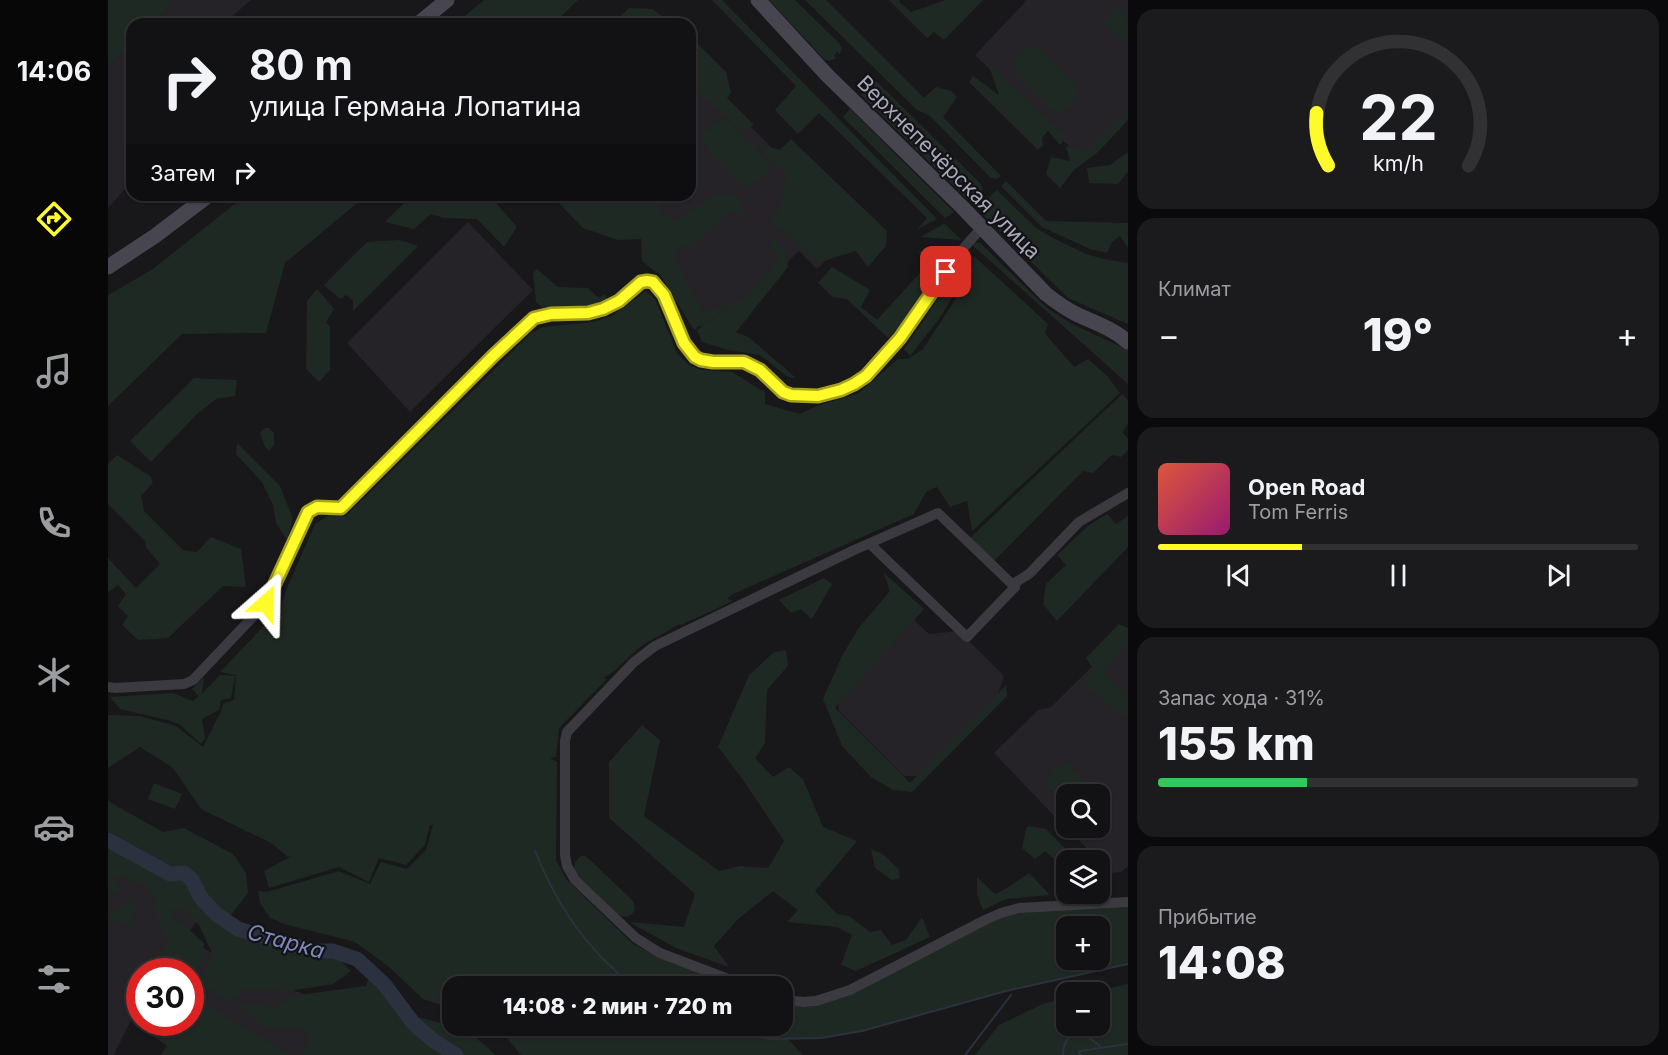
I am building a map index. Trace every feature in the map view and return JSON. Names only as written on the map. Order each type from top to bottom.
[{"type":"street","points":[[425,18],[447,0]]},
{"type":"street","name":"Верхнепечёрская улица","points":[[758,0],[827,75],[1046,294],[1078,315],[1122,332],[1128,342]]},
{"type":"street","points":[[108,267],[155,236],[201,201]]},
{"type":"street","points":[[108,687],[184,684],[193,680],[266,603],[308,512],[317,507],[341,508],[534,318],[551,314],[588,313],[603,309],[619,301],[641,282],[653,282],[664,295],[684,343],[695,357],[713,362],[744,362],[760,370],[783,392],[791,395],[818,396],[841,390],[859,381],[891,349],[915,318],[956,256],[982,228]]},
{"type":"street","points":[[870,544],[967,636],[1015,587],[1016,582],[1029,573],[1079,522],[1128,493]]},
{"type":"street","points":[[720,976],[650,948],[627,930],[570,873],[565,855],[565,741],[567,732],[573,724],[634,662],[655,646],[852,551],[938,513],[1015,587]]},
{"type":"street","points":[[793,1001],[816,1001],[850,990],[985,920],[1010,910],[1126,899]]},
{"type":"shaded area","points":[[108,0],[167,0],[171,6],[158,18],[126,18],[126,49],[108,66]]},
{"type":"shaded area","points":[[167,0],[251,0],[230,18],[158,18],[170,7]]},
{"type":"shaded area","points":[[484,0],[578,0],[559,18],[462,18]]},
{"type":"shaded area","points":[[712,0],[722,0],[937,219],[916,230],[927,218],[819,113],[798,134],[775,110],[796,86]]},
{"type":"shaded area","points":[[769,0],[795,0],[839,43],[842,48],[840,54],[837,52],[834,55],[836,58],[830,61],[825,60]]},
{"type":"shaded area","points":[[805,0],[826,0],[924,98],[936,87],[951,91],[957,97],[943,117],[1001,176],[997,179],[991,178],[930,116],[917,110]]},
{"type":"shaded area","points":[[889,0],[900,0],[899,2],[911,12],[945,0],[983,0],[944,40],[934,32],[927,38]]},
{"type":"shaded area","points":[[1027,0],[1128,0],[1128,116],[1084,161],[975,55]]},
{"type":"shaded area","points":[[1119,7],[1126,17],[1128,27],[1128,36],[1122,42],[1103,23]]},
{"type":"shaded area","points":[[629,8],[652,9],[665,18],[619,18]]},
{"type":"shaded area","points":[[696,42],[726,72],[731,93],[727,98],[754,125],[741,130],[697,91]]},
{"type":"shaded area","points":[[1030,45],[1039,47],[1078,86],[1078,97],[1064,110],[1053,111],[1014,72],[1015,60]]},
{"type":"shaded area","points":[[126,49],[126,107],[124,109],[126,188],[108,208],[108,66]]},
{"type":"shaded area","points":[[988,63],[1066,137],[1060,145],[1048,131],[1042,138],[1043,146],[1038,150],[969,82],[973,76],[999,95]]},
{"type":"shaded area","points":[[698,74],[855,231],[817,269],[799,251],[711,338],[694,319],[631,220],[650,201],[696,201],[696,76]]},
{"type":"shaded area","points":[[876,81],[980,183],[983,189],[978,198],[968,200],[861,95]]},
{"type":"shaded area","points":[[850,109],[954,212],[945,218],[843,117]]},
{"type":"shaded area","points":[[1128,112],[1128,120],[1098,152],[1074,170],[1060,188],[1046,174],[1051,157],[1070,161],[1066,146],[1086,152]]},
{"type":"shaded area","points":[[721,119],[729,121],[769,162],[767,172],[750,187],[743,186],[704,145],[704,133]]},
{"type":"shaded area","points":[[791,139],[887,231],[886,246],[868,267],[856,251],[817,263],[770,220],[779,212],[787,175],[756,143],[780,150]]},
{"type":"shaded area","points":[[1128,152],[1128,172],[1118,184],[1089,183],[1087,168],[1110,165]]},
{"type":"shaded area","points":[[1006,181],[1046,221],[1128,223],[1128,248],[1120,236],[1112,242],[1107,253],[1090,249],[1042,227],[1001,186]]},
{"type":"shaded area","points":[[997,190],[1036,228],[1055,239],[1086,254],[1128,263],[1128,324],[1068,298],[983,215],[984,204]]},
{"type":"shaded area","points":[[715,194],[737,194],[747,218],[730,211],[691,248],[680,245],[673,256],[703,313],[732,303],[694,330],[661,276],[642,261],[641,239],[618,240],[583,228],[557,201],[662,201],[658,210],[675,222]]},
{"type":"shaded area","points":[[238,201],[360,201],[285,263],[266,333],[182,334],[108,406],[108,295],[153,269]]},
{"type":"shaded area","points":[[406,201],[494,201],[517,227],[504,247],[477,219],[444,218],[431,214],[414,229],[385,222]]},
{"type":"shaded area","points":[[468,222],[533,290],[410,412],[347,343]]},
{"type":"shaded area","points":[[944,224],[961,240],[920,237]]},
{"type":"shaded area","points":[[771,237],[786,250],[788,267],[736,332],[750,338],[796,378],[788,377],[760,355],[728,350],[702,342],[697,330],[744,297],[780,259],[772,249]]},
{"type":"shaded area","points":[[400,240],[418,246],[353,311],[353,301],[346,295],[340,299],[324,285],[367,242]]},
{"type":"shaded area","points":[[970,243],[980,243],[1047,308],[1072,324],[1128,350],[1128,384]]},
{"type":"shaded area","points":[[918,251],[933,253],[943,264],[901,326],[888,338],[847,299],[833,297],[818,283],[832,267],[870,290],[861,307],[877,320],[929,263]]},
{"type":"shaded area","points":[[974,256],[1048,324],[1045,333],[1074,367],[1088,359],[1108,377],[1120,393],[972,531],[967,501],[950,507],[937,487],[926,492],[914,514],[733,594],[727,598],[733,601],[680,624],[641,646],[612,673],[603,678],[607,679],[559,728],[556,757],[550,758],[557,762],[556,860],[566,879],[633,944],[708,976],[442,976],[442,1005],[423,999],[388,966],[355,942],[284,924],[270,918],[260,903],[258,891],[267,892],[339,871],[370,884],[381,862],[407,869],[426,850],[433,825],[430,825],[425,845],[406,865],[379,858],[369,882],[339,867],[269,888],[264,871],[292,856],[288,857],[271,843],[201,809],[173,768],[140,747],[108,768],[108,715],[140,716],[176,726],[203,747],[223,704],[234,700],[236,675],[220,672],[281,608],[286,590],[315,524],[329,515],[346,516],[531,333],[543,327],[593,322],[612,316],[646,291],[655,299],[677,353],[689,365],[701,370],[732,372],[765,392],[765,404],[800,414],[817,406],[859,393],[898,359],[908,359],[923,349],[970,277]]},
{"type":"shaded area","points":[[965,259],[968,260],[967,274],[939,319],[910,356],[904,349]]},
{"type":"shaded area","points":[[537,269],[558,287],[588,288],[599,298],[605,294],[607,300],[583,306],[541,307],[536,302],[533,273]]},
{"type":"shaded area","points":[[317,289],[334,309],[326,322],[330,327],[330,370],[319,382],[306,369],[307,301]]},
{"type":"shaded area","points":[[194,378],[237,380],[235,396],[216,399],[197,414],[151,462],[130,441]]},
{"type":"shaded area","points":[[1122,394],[1128,400],[1128,424],[1122,432],[1128,439],[1128,450],[1121,457],[1112,455],[1093,473],[1083,471],[992,563],[968,540]]},
{"type":"shaded area","points":[[265,428],[269,428],[274,433],[274,445],[269,451],[260,433]]},
{"type":"shaded area","points":[[237,443],[280,486],[293,519],[287,540],[276,523],[273,505],[262,482],[236,454]]},
{"type":"shaded area","points":[[117,455],[150,476],[153,483],[141,496],[144,511],[183,550],[197,552],[211,537],[241,549],[246,587],[223,586],[168,638],[138,640],[122,625],[128,616],[118,606],[126,594],[118,585],[108,592],[108,558],[136,588],[160,564],[146,547],[145,541],[108,504],[108,464]]},
{"type":"shaded area","points":[[1107,514],[1116,524],[1128,516],[1128,547],[1057,621],[1043,604],[1046,584],[1066,565],[1057,555],[1088,526]]},
{"type":"shaded area","points":[[884,573],[924,609],[835,708],[910,783],[1006,685],[1007,696],[912,792],[893,790],[871,777],[842,746],[823,699],[842,656],[858,629],[890,591]]},
{"type":"shaded area","points":[[824,578],[832,584],[812,619],[801,609],[791,613],[779,600]]},
{"type":"shaded area","points":[[913,619],[929,634],[959,631],[1004,676],[997,697],[919,776],[904,776],[839,711],[838,697]]},
{"type":"shaded area","points":[[1119,624],[1128,628],[1128,644],[1103,671],[1128,696],[1128,717],[1123,716],[1081,682],[1094,670],[1086,658]]},
{"type":"shaded area","points":[[1128,631],[1128,866],[1121,872],[1110,872],[1110,850],[1089,850],[1077,838],[1110,838],[1110,784],[1056,784],[1056,818],[994,753],[1038,710],[1051,707]]},
{"type":"shaded area","points":[[786,650],[788,666],[767,690],[765,743],[755,758],[773,777],[789,767],[803,779],[823,827],[857,841],[815,891],[837,914],[849,916],[870,932],[881,930],[892,945],[906,940],[922,917],[930,937],[856,971],[841,965],[852,935],[837,927],[787,922],[798,910],[773,891],[737,920],[714,946],[729,967],[676,948],[629,922],[684,927],[695,894],[609,818],[609,762],[642,725],[660,740],[644,816],[719,871],[740,866],[768,868],[784,841],[718,747],[749,675],[774,652]]},
{"type":"shaded area","points":[[220,675],[235,676],[231,698],[221,700],[219,710],[202,719],[205,738],[201,744],[179,724],[120,709],[110,697],[173,693],[193,701],[199,696],[192,689],[204,677],[202,694]]},
{"type":"shaded area","points":[[1067,763],[1089,784],[1056,784],[1056,795],[1048,787],[1048,779],[1059,766]]},
{"type":"shaded area","points":[[154,783],[182,794],[175,809],[148,799]]},
{"type":"shaded area","points":[[108,800],[163,832],[184,828],[233,854],[246,873],[248,893],[230,916],[259,932],[334,954],[351,971],[333,984],[289,991],[245,989],[229,1002],[204,984],[204,973],[213,955],[199,925],[182,909],[170,909],[171,918],[184,925],[204,943],[202,958],[166,958],[160,953],[170,941],[164,937],[153,910],[156,900],[150,894],[147,884],[132,883],[122,875],[113,879],[121,891],[116,894],[108,889]]},
{"type":"shaded area","points":[[1110,805],[1113,808],[1110,818]]},
{"type":"shaded area","points":[[1027,826],[1046,829],[1066,850],[1056,850],[1056,860],[1045,851],[1035,859],[1022,848]]},
{"type":"shaded area","points":[[871,849],[883,854],[899,870],[900,878],[892,880],[875,868]]},
{"type":"shaded area","points":[[581,856],[589,859],[633,901],[635,909],[631,914],[627,917],[618,915],[579,877],[574,869],[575,862]]},
{"type":"shaded area","points":[[108,860],[175,892],[200,916],[172,958],[126,958],[126,1030],[114,1055],[108,1055]]},
{"type":"shaded area","points":[[1029,873],[1050,895],[1006,899],[983,910],[977,894],[977,877],[995,894]]},
{"type":"shaded area","points":[[128,900],[133,900],[136,909],[132,915],[134,926],[117,923],[108,916],[108,908],[113,911],[123,907]]},
{"type":"shaded area","points":[[1128,907],[1128,964],[1110,968],[1110,916],[1056,916],[1056,970],[1101,970],[1006,991],[862,1031],[821,1038],[788,1039],[803,1055],[521,1055],[505,1036],[793,1036],[793,1006],[817,1006],[1002,917],[1048,910]]},
{"type":"shaded area","points":[[196,945],[324,1004],[393,1055],[241,1055],[204,1017],[204,958],[187,958]]},
{"type":"shaded area","points":[[370,974],[395,1003],[417,1017],[442,1023],[442,1036],[474,1036],[496,1055],[297,1055],[309,1046],[306,1028],[267,1028],[235,1003],[262,1005],[274,1010],[292,996],[366,986]]},
{"type":"shaded area","points":[[1128,984],[1128,1055],[975,1055],[999,1025],[1045,1003],[1056,1000],[1056,1036],[1110,1036],[1110,988]]},
{"type":"shaded area","points":[[204,1004],[291,1055],[161,1055],[167,1046],[153,1036],[204,1036]]},
{"type":"waterway","name":"Старка","points":[[108,840],[170,874],[184,873],[192,880],[201,898],[216,914],[238,929],[314,951],[333,951],[357,959],[384,984],[414,1024],[434,1041],[456,1055]]},
{"type":"waterway","points":[[535,851],[553,891],[575,926],[622,976]]},
{"type":"waterway","points":[[754,1036],[771,1039],[821,1038],[862,1031],[1006,991],[1128,964]]},
{"type":"waterway","points":[[965,1055],[1011,995]]},
{"type":"waterway","points":[[1063,1055],[1066,1041],[1076,1034],[1087,1037],[1102,1048]]},
{"type":"waterway","points":[[1080,1055],[1079,1051],[1128,1044]]},
{"type":"route","points":[[266,603],[308,512],[317,507],[341,508],[534,318],[569,312],[588,313],[603,309],[619,301],[641,282],[653,282],[664,295],[684,343],[695,357],[713,362],[744,362],[760,370],[783,392],[791,395],[818,396],[841,390],[866,376],[900,338],[946,272]]}]
